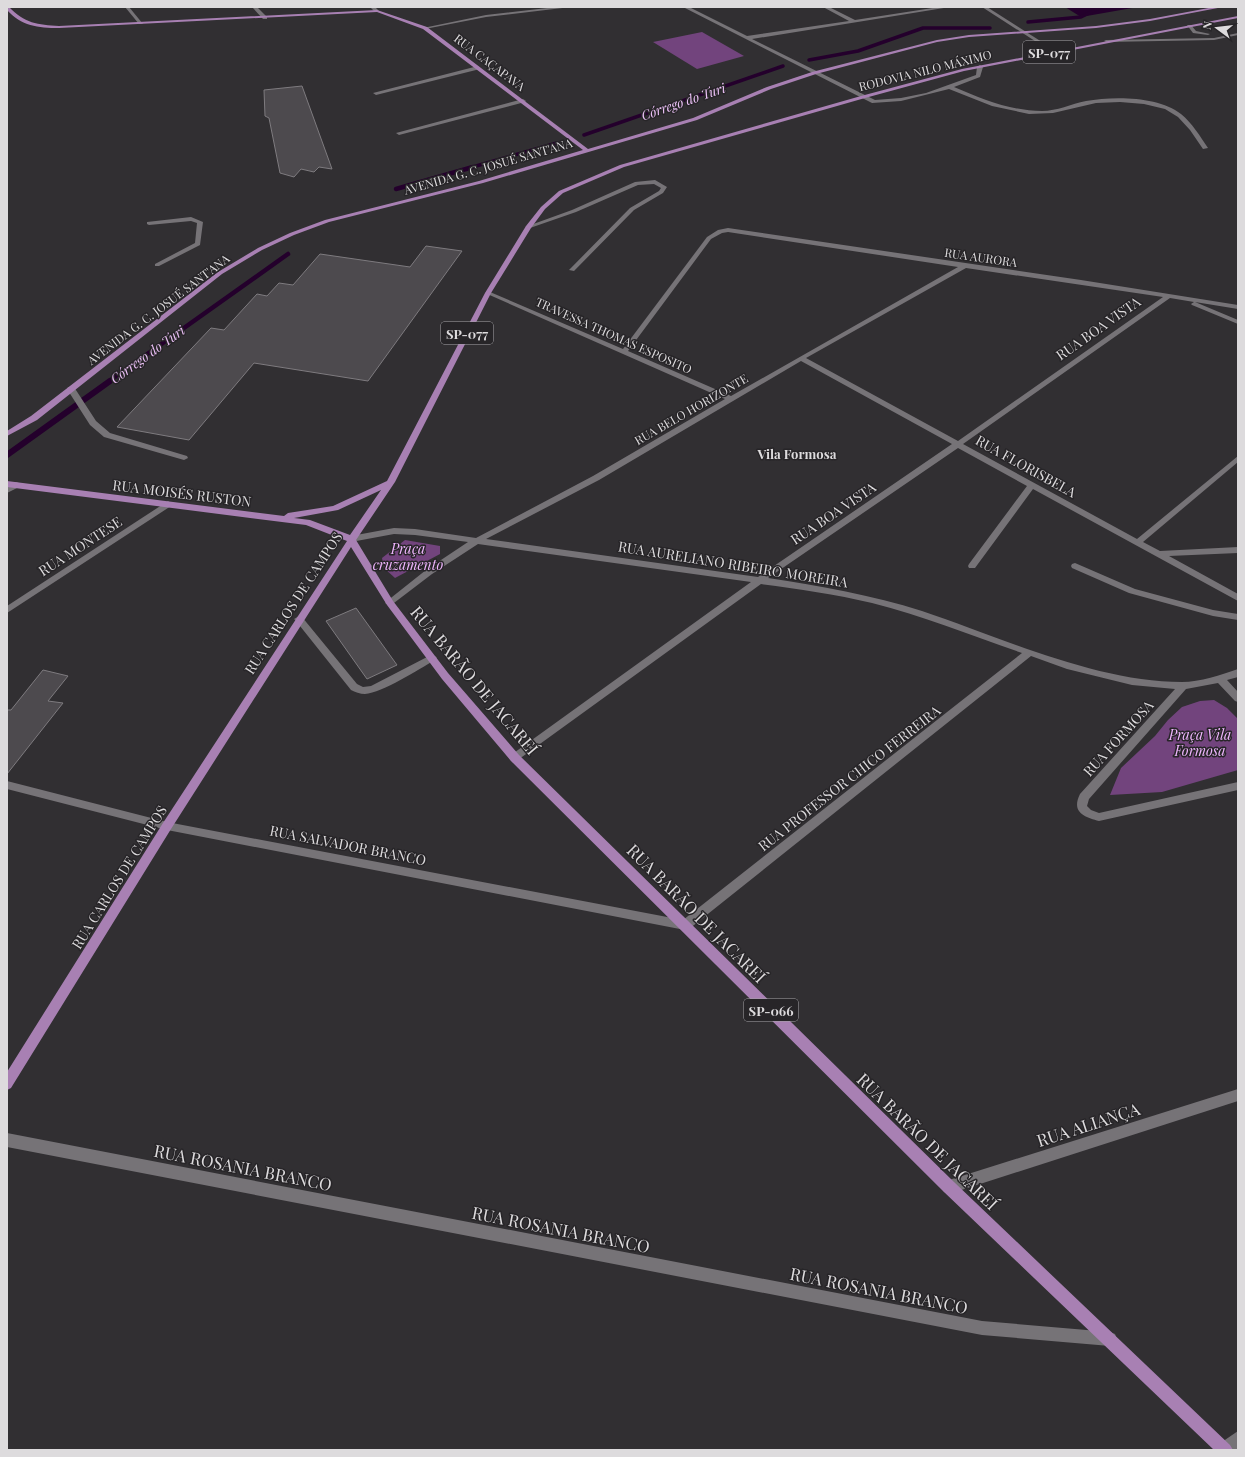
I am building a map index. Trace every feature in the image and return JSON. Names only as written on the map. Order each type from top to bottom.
[{"type":"main road","points":[[7,7],[16,18],[24,24],[44,26],[265,18],[377,12]]},
{"type":"main road","name":"AVENIDA G. C. JOSUÉ SANT'ANA","points":[[7,434],[34,418],[220,273],[260,249],[292,234],[327,221],[481,182],[695,119],[769,88],[814,73],[937,41],[1150,20],[1221,7]]},
{"type":"main road","name":"RUA CAÇAPAVA","points":[[377,12],[425,28],[586,150]]},
{"type":"main road","name":"RODOVIA NILO MÁXIMO","points":[[622,166],[862,97],[980,67],[1054,51],[1238,17]]},
{"type":"main road","name":"RUA CARLOS DE CAMPOS","points":[[7,1084],[166,826],[351,539],[391,482],[488,293],[528,227],[543,208],[561,192],[622,166]]},
{"type":"main road","points":[[7,427],[34,418]]},
{"type":"main road","points":[[276,518],[335,508],[391,482]]},
{"type":"main road","name":"RUA MOISÉS RUSTON","points":[[7,484],[307,522],[351,539]]},
{"type":"main road","name":"RUA BARÃO DE JACAREÍ","points":[[351,539],[390,603],[432,658],[515,758],[949,1187],[1225,1450]]},
{"type":"street","points":[[127,7],[141,23]]},
{"type":"street","points":[[254,7],[265,18]]},
{"type":"street","name":"RUA CAÇAPAVA","points":[[372,7],[377,12]]},
{"type":"street","points":[[425,28],[486,16],[569,7]]},
{"type":"street","points":[[685,7],[874,102],[892,102],[948,87],[978,76],[980,67]]},
{"type":"street","points":[[825,7],[853,21]]},
{"type":"street","points":[[913,7],[919,11]]},
{"type":"street","points":[[746,38],[948,7]]},
{"type":"street","points":[[984,7],[1054,51]]},
{"type":"street","points":[[1189,26],[1195,32],[1206,34],[1238,30]]},
{"type":"street","points":[[1106,41],[1214,39],[1238,34]]},
{"type":"street","points":[[376,93],[478,68]]},
{"type":"street","points":[[948,87],[992,105],[1013,110],[1042,113],[1093,102],[1114,100],[1157,106],[1177,113],[1200,138],[1205,148]]},
{"type":"street","points":[[399,133],[523,101]]},
{"type":"street","points":[[528,227],[574,211],[637,183],[655,182],[664,188],[661,192],[632,209],[572,270]]},
{"type":"street","points":[[149,223],[191,219],[200,222],[198,244],[157,265]]},
{"type":"street","name":"RUA AURORA","points":[[624,352],[709,238],[720,231],[738,231],[1238,307]]},
{"type":"street","name":"RUA BELO HORIZONTE","points":[[390,603],[429,572],[476,541],[596,478],[801,358],[965,266]]},
{"type":"street","name":"TRAVESSA THOMAS ESPOSITO","points":[[488,293],[731,399]]},
{"type":"street","points":[[1173,296],[1238,322]]},
{"type":"street","name":"RUA BOA VISTA","points":[[515,758],[761,579],[1173,296]]},
{"type":"street","name":"RUA FLORISBELA","points":[[801,358],[1238,598]]},
{"type":"street","points":[[71,389],[93,423],[107,435],[184,458]]},
{"type":"street","points":[[1138,542],[1238,458]]},
{"type":"street","points":[[7,490],[16,485]]},
{"type":"street","points":[[972,566],[1032,485]]},
{"type":"street","name":"RUA MONTESE","points":[[7,610],[168,504]]},
{"type":"street","name":"RUA AURELIANO RIBEIRO MOREIRA","points":[[351,539],[394,531],[761,579],[814,588],[872,600],[918,613],[1030,652],[1104,675],[1132,681],[1182,686],[1220,679],[1238,673]]},
{"type":"street","points":[[1160,554],[1238,550]]},
{"type":"street","points":[[1075,566],[1132,591],[1213,613],[1238,617]]},
{"type":"street","points":[[299,619],[354,686],[359,690],[373,688],[432,658]]},
{"type":"street","name":"RUA PROFESSOR CHICO FERREIRA","points":[[685,925],[1030,652]]},
{"type":"street","points":[[1220,679],[1238,698]]},
{"type":"street","name":"RUA FORMOSA","points":[[1182,686],[1084,797],[1081,804],[1084,811],[1090,815],[1099,817],[1238,786]]},
{"type":"street","name":"RUA SALVADOR BRANCO","points":[[7,785],[166,826],[685,925]]},
{"type":"street","name":"RUA ALIANÇA","points":[[949,1187],[1238,1095]]},
{"type":"street","name":"RUA ROSANIA BRANCO","points":[[7,1140],[982,1328],[1110,1339]]},
{"type":"street","points":[[1225,1450],[1238,1439]]},
{"type":"green space","points":[[702,32],[744,56],[697,69],[653,42]]},
{"type":"green space","name":"Praça cruzamento","points":[[405,540],[440,546],[440,554],[395,578],[384,568],[382,558]]},
{"type":"green space","name":"Praça Vila Formosa","points":[[1214,700],[1227,708],[1238,719],[1238,770],[1162,792],[1110,795],[1121,768],[1155,736],[1168,720],[1182,707],[1200,701]]},
{"type":"shaded area","points":[[1065,7],[1138,7],[1081,17]]},
{"type":"building","points":[[302,86],[332,169],[319,167],[314,172],[301,169],[294,177],[280,173],[269,118],[265,116],[264,90]]},
{"type":"building","points":[[426,246],[462,251],[368,381],[254,363],[189,440],[117,427],[211,328],[224,330],[257,294],[267,296],[279,283],[293,285],[320,254],[410,267]]},
{"type":"building","points":[[356,608],[397,665],[367,679],[326,621]]},
{"type":"building","points":[[43,670],[68,676],[48,701],[63,703],[7,774],[7,710],[11,710]]},
{"type":"waterway","name":"Córrego do Turi","points":[[1028,22],[1081,17],[1101,7]]},
{"type":"waterway","name":"Córrego do Turi","points":[[809,60],[858,51],[923,28],[990,28]]},
{"type":"waterway","name":"Córrego do Turi","points":[[584,135],[783,66]]},
{"type":"waterway","name":"Córrego do Turi","points":[[469,168],[557,143]]},
{"type":"waterway","name":"Córrego do Turi","points":[[396,189],[473,167]]},
{"type":"waterway","name":"Córrego do Turi","points":[[108,382],[288,254]]},
{"type":"waterway","name":"Córrego do Turi","points":[[7,455],[110,381]]},
{"type":"district","name":"Vila Formosa","points":[[797,453]]}]
